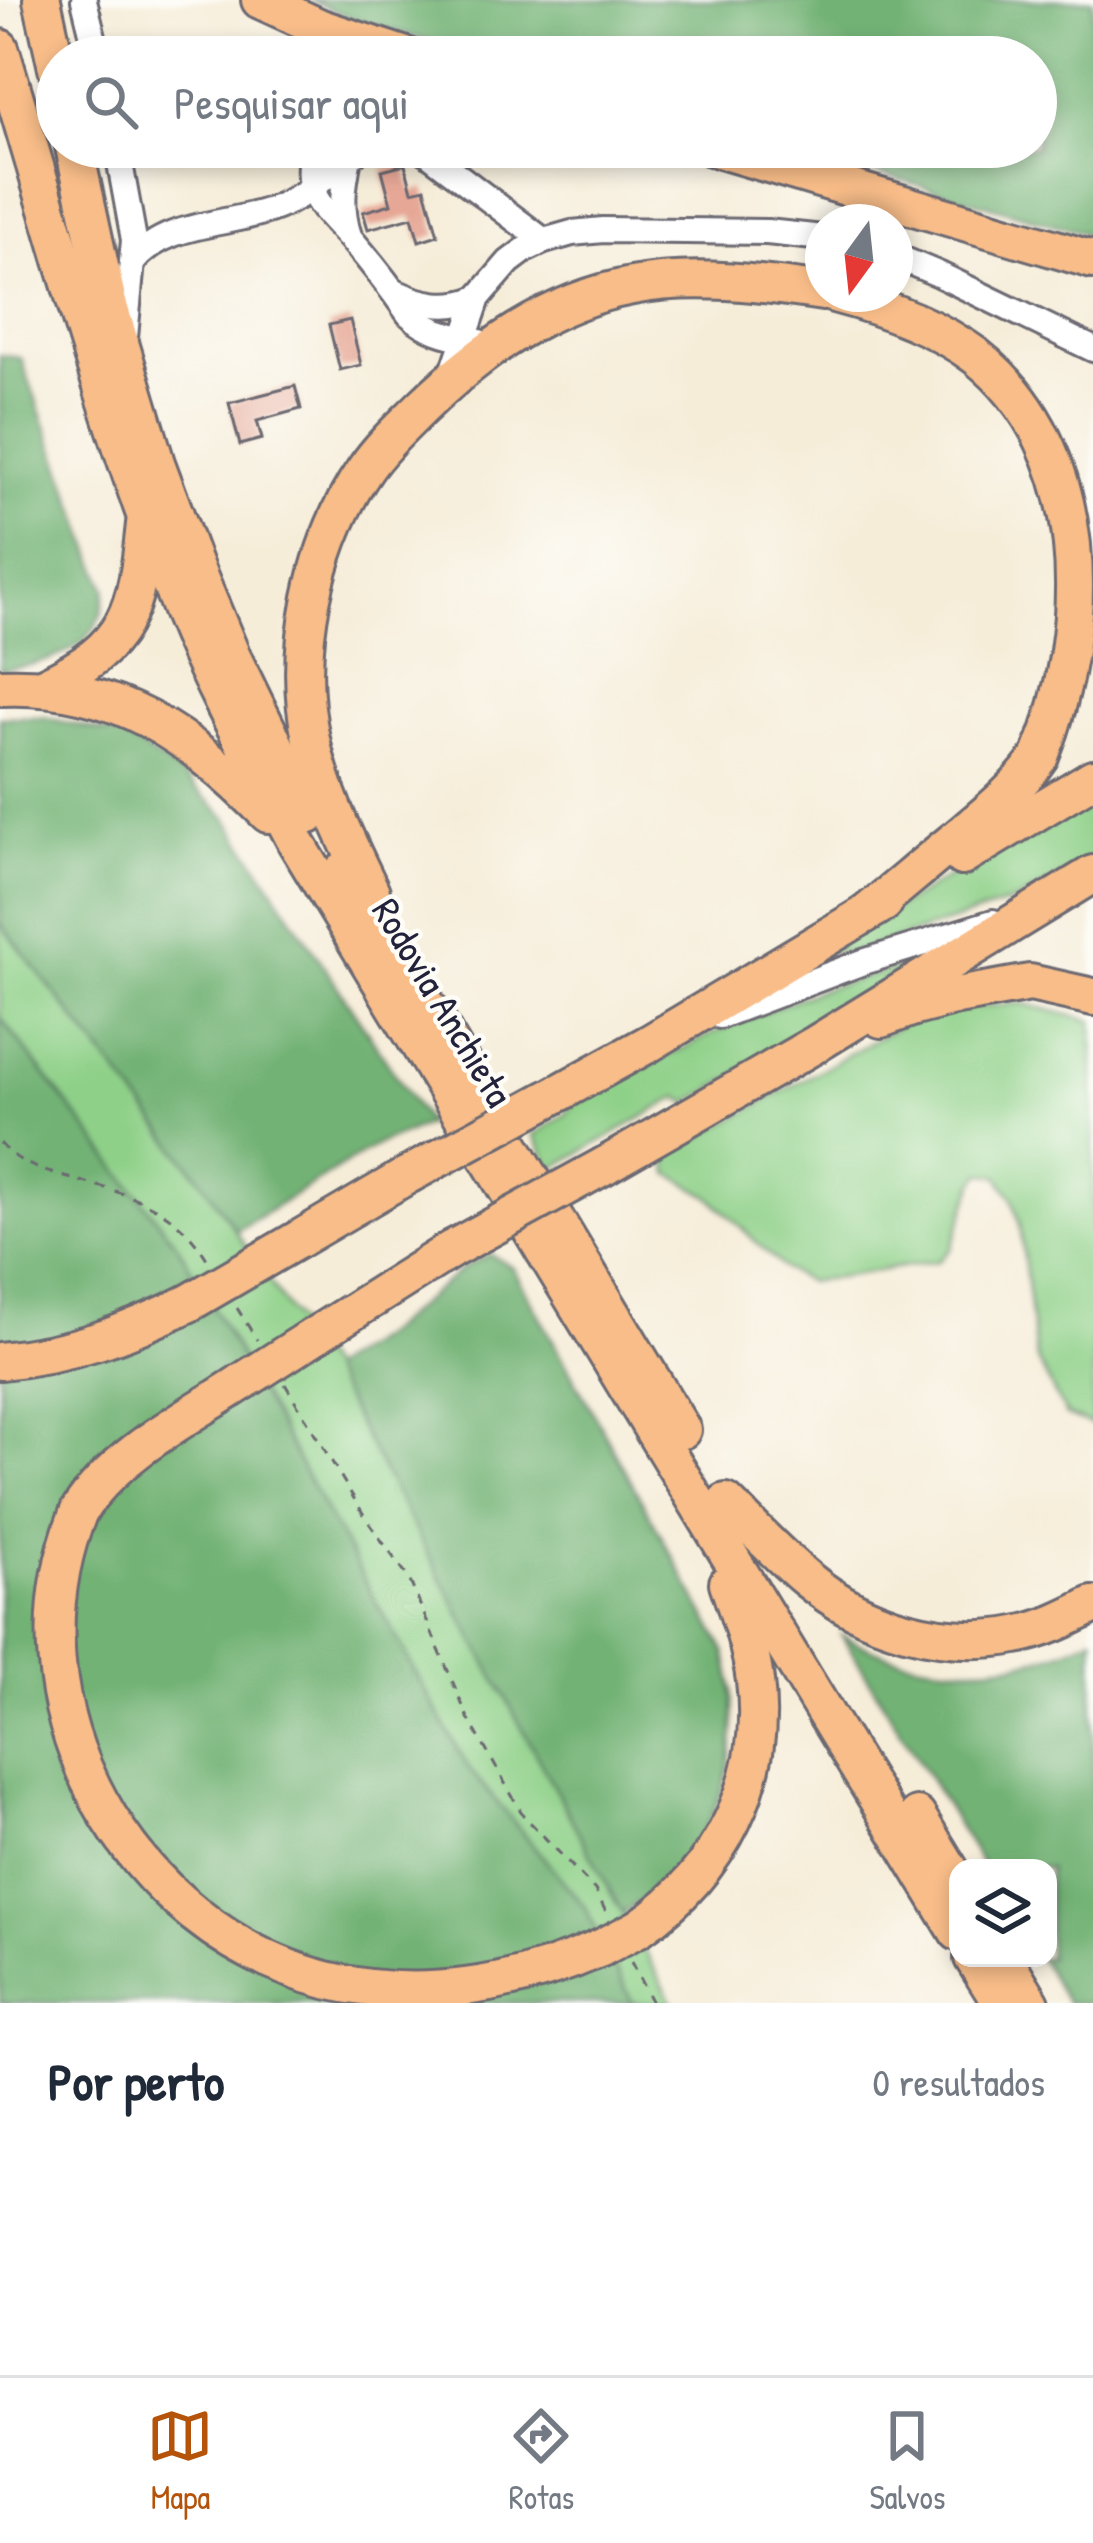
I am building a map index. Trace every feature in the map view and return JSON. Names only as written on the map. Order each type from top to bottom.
[{"type":"highway","points":[[42,0],[50,36]]},
{"type":"highway","points":[[260,0],[345,36]]},
{"type":"highway","name":"Rodovia Anchieta","points":[[0,48],[36,166]]},
{"type":"highway","name":"Rodovia Anchieta","points":[[37,168],[91,346],[183,616],[296,842],[716,1510],[949,1869]]},
{"type":"highway","name":"Rodovia Anchieta","points":[[79,168],[108,303],[156,463],[232,657],[316,829],[416,987],[949,1916]]},
{"type":"highway","points":[[781,168],[1093,260]]},
{"type":"highway","points":[[416,987],[337,820],[310,737],[304,654],[310,610],[345,505],[364,470],[390,437],[450,380],[479,341],[632,286],[680,281],[805,290]]},
{"type":"highway","points":[[865,915],[1011,791],[1040,757],[1075,685],[1092,608],[1087,527],[1057,448],[1006,381],[977,357],[946,337],[889,312]]},
{"type":"highway","points":[[44,686],[106,648],[129,616],[146,513]]},
{"type":"highway","points":[[0,687],[44,686],[79,692],[123,706],[170,730],[205,754],[296,842]]},
{"type":"highway","points":[[0,1361],[85,1346],[190,1303],[407,1175],[650,1043],[1093,778]]},
{"type":"highway","points":[[716,1510],[752,1661],[758,1719],[755,1749],[736,1814],[688,1889],[662,1912],[619,1938],[533,1975],[460,1988],[378,1988],[328,1980],[265,1960],[195,1921],[135,1872],[81,1803],[55,1750],[38,1681],[37,1643],[46,1582],[80,1510],[102,1483],[150,1442],[452,1249],[816,1043],[1093,874]]},
{"type":"highway","points":[[816,1043],[911,1008],[1030,983],[1093,997]]},
{"type":"highway","points":[[716,1510],[830,1595],[873,1620],[925,1635],[966,1640],[1015,1636],[1057,1624],[1093,1605]]},
{"type":"highway","points":[[979,1967],[1001,2003]]},
{"type":"highway","points":[[1009,1967],[1031,2003]]},
{"type":"lane","points":[[84,0],[93,36]]},
{"type":"lane","points":[[121,168],[132,221],[133,263],[125,358]]},
{"type":"lane","points":[[308,168],[312,188],[327,216],[421,325],[479,341],[478,298]]},
{"type":"lane","points":[[133,263],[167,235],[274,208],[312,188],[337,168]]},
{"type":"lane","points":[[349,236],[341,193],[350,168]]},
{"type":"lane","points":[[448,168],[544,241]]},
{"type":"lane","points":[[274,208],[327,216]]},
{"type":"lane","points":[[132,221],[167,235]]},
{"type":"lane","points":[[393,291],[441,305],[467,302],[478,298],[508,262],[525,250],[572,233],[805,236]]},
{"type":"lane","points":[[913,264],[1093,349]]},
{"type":"lane","points":[[650,1043],[863,962],[1030,911]]},
{"type":"path","points":[[0,1143],[10,1155],[36,1169],[154,1206],[195,1240],[207,1258]]},
{"type":"path","points":[[230,1295],[264,1351]]},
{"type":"path","points":[[259,1376],[409,1579],[468,1718],[524,1815],[595,1890],[652,2003]]},
{"type":"green space","points":[[310,0],[1093,0],[1093,236],[860,168],[1057,168],[1057,36],[411,36]]},
{"type":"green space","points":[[0,355],[21,358],[106,590],[99,619],[83,642],[43,662],[0,670]]},
{"type":"green space","points":[[0,717],[44,717],[125,737],[177,771],[226,817],[428,1124],[378,1144],[236,1231],[0,923]]},
{"type":"green space","points":[[1093,791],[1093,858],[1019,900],[848,954],[825,950]]},
{"type":"green space","points":[[0,923],[202,1181],[328,1369],[673,2003],[633,2003],[584,1906],[469,1769],[180,1249],[0,1017]]},
{"type":"green space","points":[[926,960],[689,1103],[678,1097],[552,1169],[534,1135],[566,1114],[575,1101],[716,1032],[816,991]]},
{"type":"green space","points":[[1021,1003],[1093,1021],[1093,1425],[1066,1415],[1036,1358],[1020,1225],[1012,1197],[998,1176],[982,1173],[975,1182],[951,1249],[938,1261],[808,1282],[784,1269],[709,1196],[669,1173],[667,1156],[905,1023],[957,1009]]},
{"type":"green space","points":[[0,1017],[180,1249],[469,1769],[584,1906],[633,2003],[0,2003]]},
{"type":"green space","points":[[490,1254],[513,1268],[725,1651],[733,1728],[729,1765],[718,1800],[703,1834],[681,1864],[622,1913],[328,1369],[383,1335],[464,1267]]},
{"type":"green space","points":[[842,1635],[903,1659],[968,1667],[1032,1660],[1093,1637],[1093,2003],[1067,2003],[1045,1967],[1057,1967],[1057,1859],[979,1859]]},
{"type":"building","points":[[406,168],[412,191],[425,188],[438,235],[419,241],[412,217],[368,229],[363,212],[391,204],[382,170]]},
{"type":"building","points":[[350,320],[361,365],[340,370],[329,325]]},
{"type":"building","points":[[295,386],[301,409],[257,421],[262,439],[240,445],[229,403]]}]
